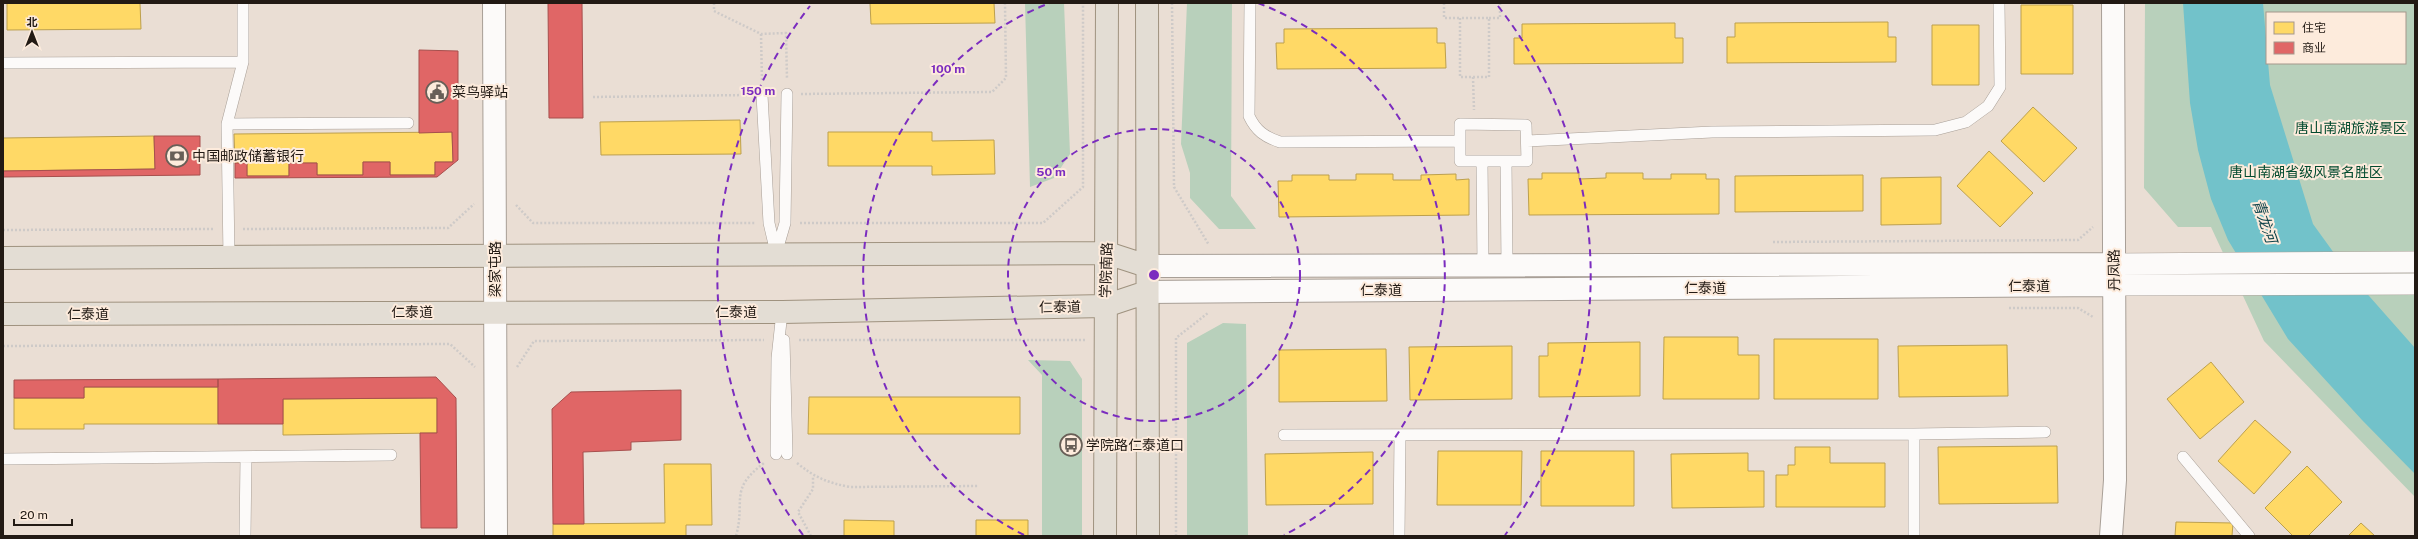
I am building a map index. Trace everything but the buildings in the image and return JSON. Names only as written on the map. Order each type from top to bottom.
[{"type":"main road","name":"梁家屯路","points":[[494,3],[496,536]]},
{"type":"main road","name":"学院南路","points":[[1105,536],[1107,3]]},
{"type":"main road","points":[[1147,3],[1148,536]]},
{"type":"main road","name":"丹凤路","points":[[2111,536],[2115,480],[2113,3]]},
{"type":"main road","name":"仁泰道","points":[[3,258],[1107,253],[1147,266],[2113,264]]},
{"type":"main road","name":"仁泰道","points":[[3,314],[782,312],[1105,306],[1147,292],[2114,285]]},
{"type":"street","points":[[2113,264],[2415,262]]},
{"type":"street","points":[[2114,285],[2415,284]]},
{"type":"lane","points":[[229,257],[227,124],[243,62],[243,3]]},
{"type":"lane","points":[[1250,3],[1249,116],[1254,127],[1268,138],[1280,142],[1460,141]]},
{"type":"lane","points":[[1527,141],[1712,132],[1935,130],[1966,122],[1988,106],[2000,87],[1999,3]]},
{"type":"lane","points":[[3,63],[243,62]]},
{"type":"lane","points":[[776,254],[785,223],[787,94]]},
{"type":"lane","points":[[762,95],[769,223],[776,254]]},
{"type":"lane","points":[[227,124],[408,123]]},
{"type":"lane","points":[[1460,124],[1526,125],[1527,161],[1460,161],[1460,141],[1460,124]]},
{"type":"lane","points":[[1482,161],[1483,265]]},
{"type":"lane","points":[[1506,161],[1507,265]]},
{"type":"lane","points":[[776,454],[782,312]]},
{"type":"lane","points":[[781,340],[788,454]]},
{"type":"lane","points":[[1284,435],[1914,434],[2045,432]]},
{"type":"lane","points":[[1914,434],[1914,536]]},
{"type":"lane","points":[[1399,536],[1400,435]]},
{"type":"lane","points":[[3,459],[390,456]]},
{"type":"lane","points":[[245,536],[246,457]]},
{"type":"lane","points":[[2184,457],[2249,536]]},
{"type":"path","points":[[714,3],[714,11],[761,34],[786,33],[787,94],[992,92],[1006,78],[1005,3]]},
{"type":"path","points":[[785,223],[1043,223],[1083,187],[1083,3]]},
{"type":"path","points":[[1172,3],[1174,187],[1210,246],[1217,246]]},
{"type":"path","points":[[1444,3],[1444,18],[1500,18],[1500,3]]},
{"type":"path","points":[[1460,18],[1460,77],[1489,77],[1489,18]]},
{"type":"path","points":[[593,97],[762,95],[761,34]]},
{"type":"path","points":[[1473,77],[1475,124]]},
{"type":"path","points":[[514,202],[533,223],[769,223]]},
{"type":"path","points":[[1769,242],[2078,240],[2093,228],[2093,220]]},
{"type":"path","points":[[2006,308],[2078,308],[2095,318]]},
{"type":"path","points":[[1176,536],[1176,338],[1209,313]]},
{"type":"path","points":[[517,368],[534,341],[1085,338],[1085,346]]},
{"type":"path","points":[[3,346],[450,344],[476,368]]},
{"type":"path","points":[[736,536],[740,491],[744,481],[776,454]]},
{"type":"path","points":[[788,454],[813,476],[830,483],[850,486],[978,486]]},
{"type":"path","points":[[811,536],[798,512],[813,489],[813,476]]},
{"type":"green space","points":[[1025,3],[1064,3],[1070,154],[1054,178],[1030,187]]},
{"type":"green space","points":[[1187,3],[1232,3],[1231,196],[1256,229],[1219,229],[1190,198],[1190,173],[1181,144]]},
{"type":"green space","name":"唐山南湖省级风景名胜区","points":[[2145,3],[2415,3],[2415,497],[2264,341],[2211,227],[2178,227],[2144,188]]},
{"type":"green space","points":[[1223,323],[1246,324],[1248,536],[1187,536],[1187,343]]},
{"type":"green space","points":[[1028,360],[1070,361],[1082,379],[1082,536],[1042,536],[1042,375]]},
{"type":"water","name":"青龙河","points":[[2183,3],[2263,3],[2266,38],[2266,64],[2268,64],[2270,85],[2313,224],[2347,271],[2415,348],[2415,474],[2362,420],[2288,339],[2228,240],[2211,199],[2198,150],[2190,103]]},
{"type":"place","name":"菜鸟驿站","points":[[437,92]]},
{"type":"place","name":"中国邮政储蓄银行","points":[[177,156]]},
{"type":"place","name":"学院路仁泰道口","points":[[1071,445]]},
{"type":"park label","name":"唐山南湖旅游景区","points":[[2351,128]]}]
